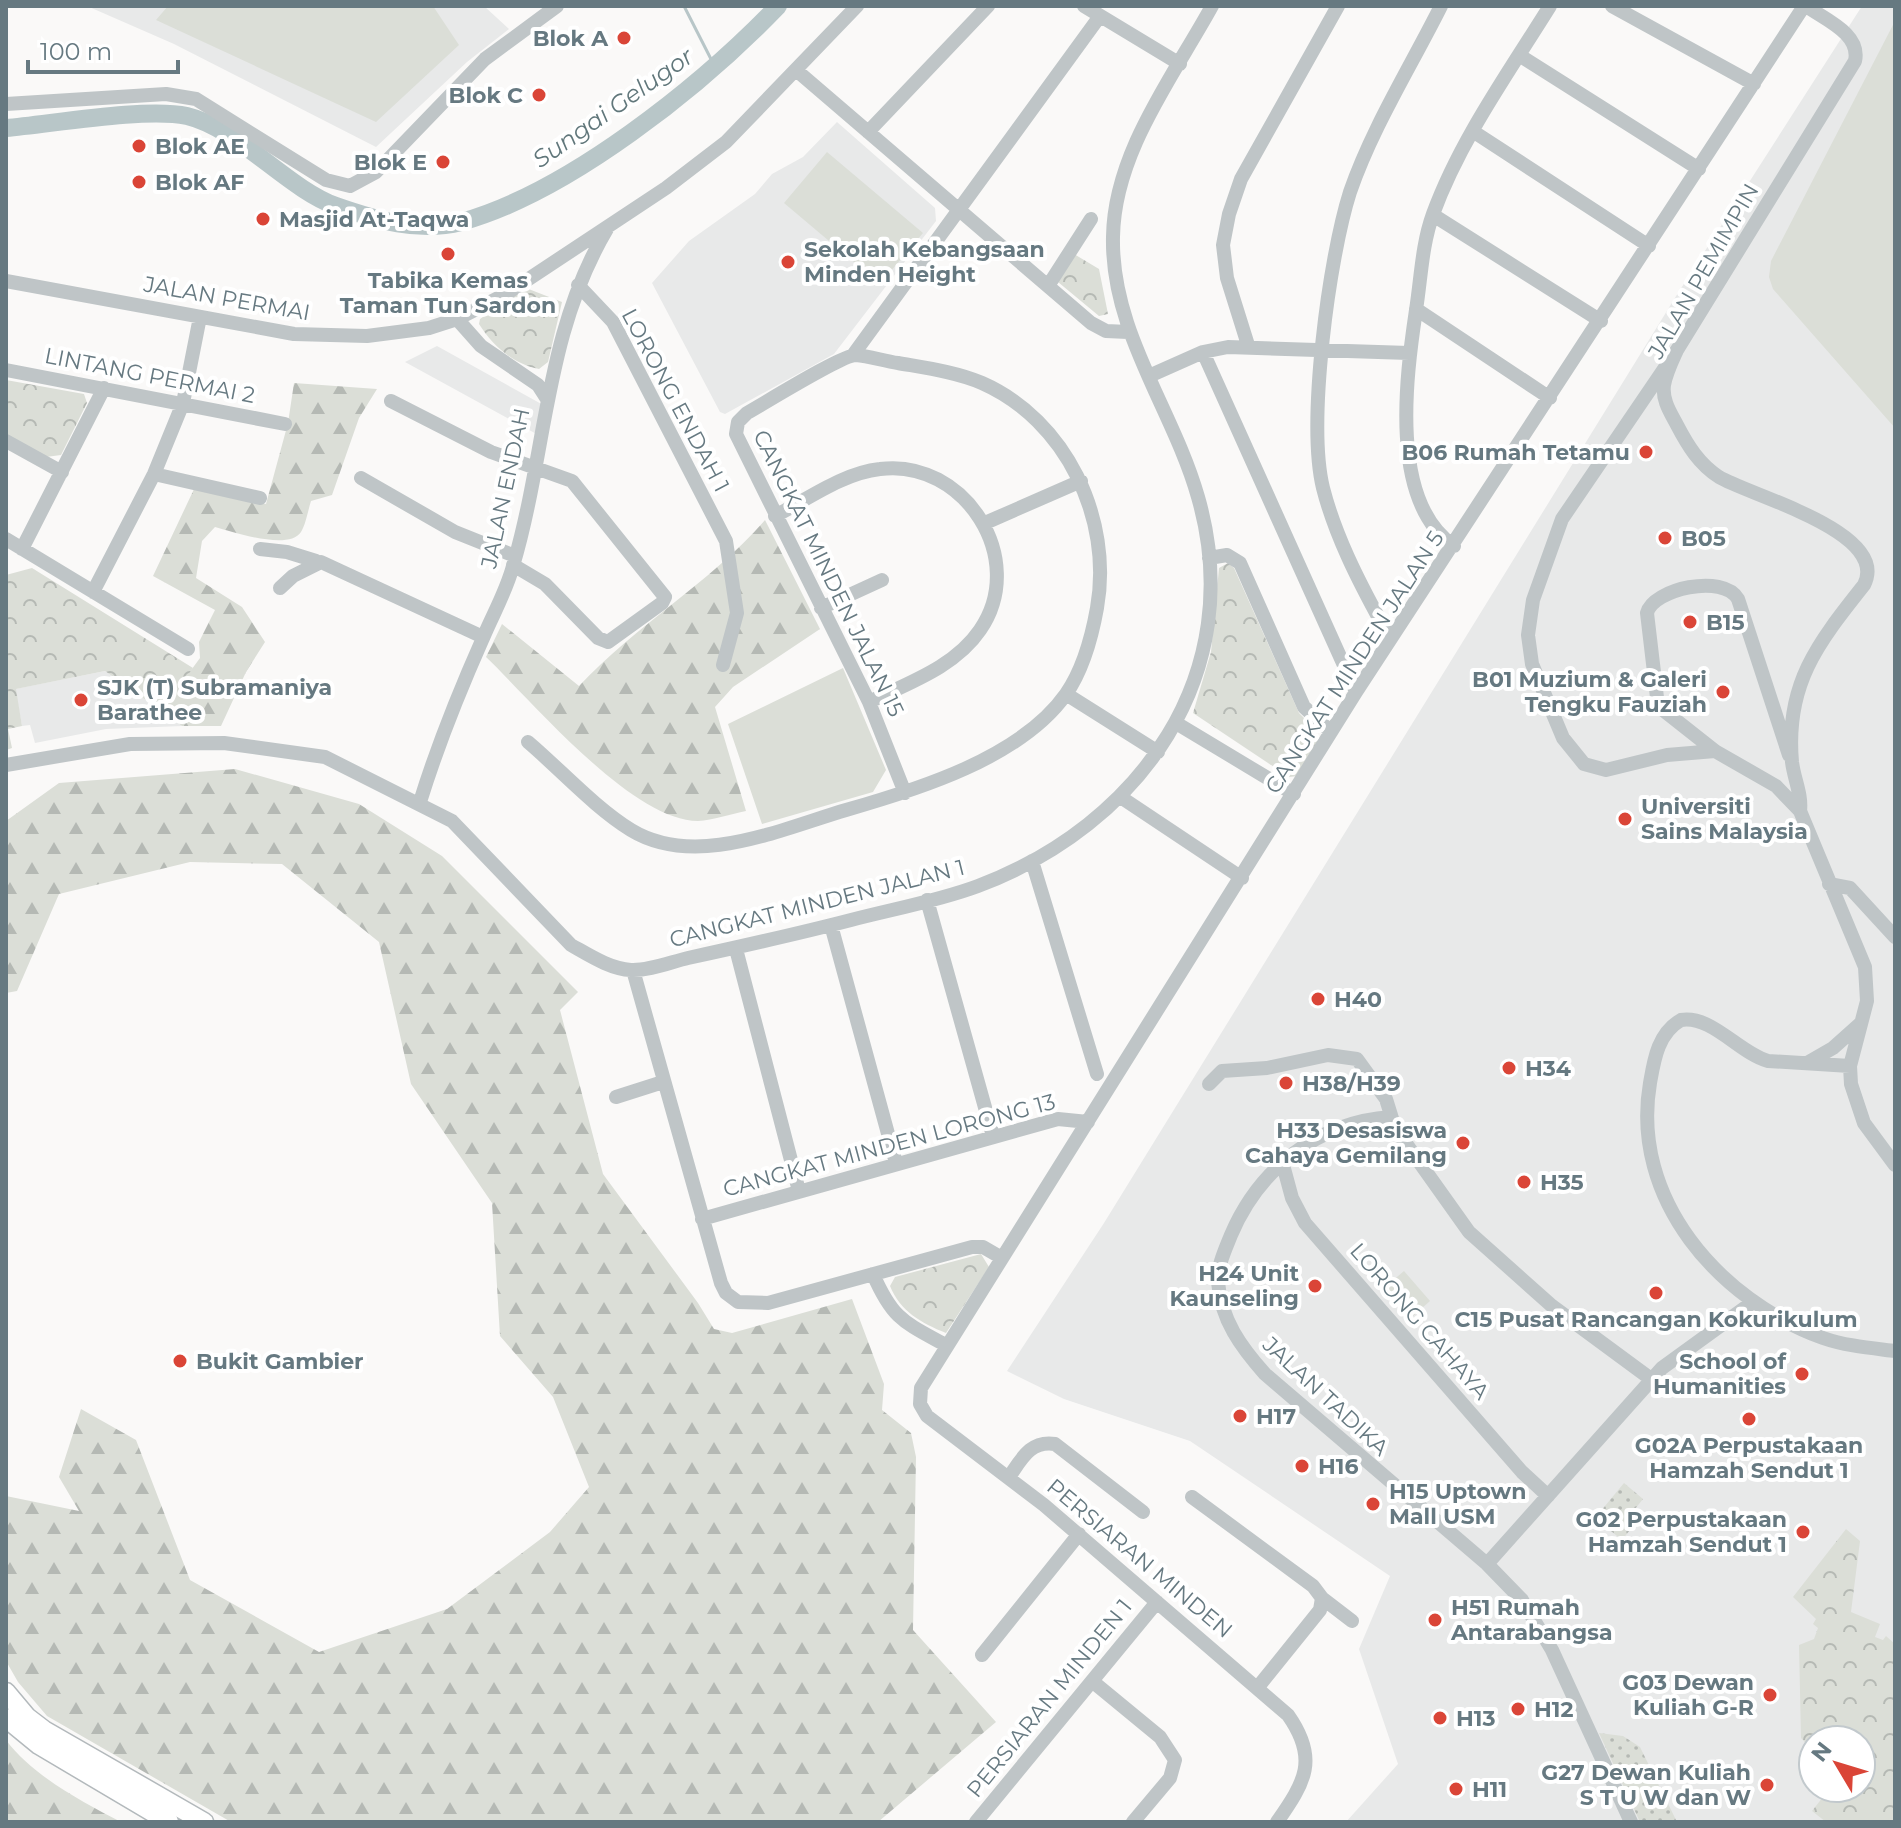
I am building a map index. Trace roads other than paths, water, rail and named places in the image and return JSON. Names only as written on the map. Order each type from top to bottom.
[{"type":"main road","points":[[6,1692],[27,1717],[44,1730],[204,1822]]},
{"type":"main road","points":[[6,1718],[39,1745],[169,1822]]},
{"type":"street","points":[[6,104],[166,94],[196,99],[326,180],[350,186],[376,172],[485,59],[557,6]]},
{"type":"street","name":"JALAN PERMAI","points":[[6,281],[279,332],[335,336],[410,333],[457,319],[506,294],[567,254],[666,188],[726,142],[857,6]]},
{"type":"street","points":[[868,132],[988,6]]},
{"type":"street","points":[[1084,6],[1180,64]]},
{"type":"street","name":"CANGKAT MINDEN JALAN 1","points":[[6,765],[130,744],[228,743],[325,757],[420,802],[452,821],[571,945],[595,959],[633,970],[736,949],[977,887],[1032,861],[1080,833],[1122,798],[1158,752],[1176,723],[1200,658],[1209,599],[1209,558],[1199,498],[1183,450],[1128,332],[1114,260],[1116,201],[1125,166],[1212,6]]},
{"type":"street","points":[[1248,345],[1227,278],[1223,245],[1229,214],[1241,179],[1338,6]]},
{"type":"street","points":[[1393,635],[1381,622],[1365,592],[1334,523],[1323,488],[1317,423],[1332,274],[1351,191],[1441,6]]},
{"type":"street","points":[[1454,546],[1433,526],[1415,484],[1407,439],[1409,353],[1416,309],[1433,215],[1474,132],[1550,6]]},
{"type":"street","points":[[1612,6],[1754,84]]},
{"type":"street","name":"CANGKAT MINDEN JALAN 5","points":[[947,1346],[1356,692],[1805,6]]},
{"type":"street","name":"JALAN PEMIMPIN","points":[[1668,409],[1664,387],[1677,350],[1855,61],[1856,46],[1845,33],[1805,6]]},
{"type":"street","points":[[528,742],[631,830],[654,840],[690,847],[742,840],[905,793],[995,754],[1066,694],[1088,645],[1101,590],[1096,529],[1081,481],[1049,432],[1028,413],[982,383],[929,368],[853,355],[1100,16]]},
{"type":"street","points":[[1519,55],[1699,169]]},
{"type":"street","points":[[796,70],[1100,329],[1128,332]]},
{"type":"street","points":[[1474,132],[1649,246]]},
{"type":"street","points":[[1433,215],[1601,321]]},
{"type":"street","points":[[1048,286],[1091,219]]},
{"type":"street","name":"JALAN ENDAH","points":[[420,802],[514,561],[537,467],[551,372],[578,285],[609,225]]},
{"type":"street","points":[[567,254],[580,258],[585,269]]},
{"type":"street","name":"LORONG ENDAH 1","points":[[578,285],[613,322],[726,541],[733,565],[737,613],[723,665]]},
{"type":"street","points":[[1416,309],[1550,398]]},
{"type":"street","points":[[93,592],[154,474],[183,403],[200,317]]},
{"type":"street","points":[[457,319],[481,346],[530,378],[547,399]]},
{"type":"street","points":[[1149,376],[1203,352],[1248,345],[1409,353]]},
{"type":"street","points":[[1677,350],[1562,519],[1545,560],[1528,635],[1532,664],[1563,738],[1584,764],[1606,770],[1667,755],[1715,751]]},
{"type":"street","points":[[1203,352],[1356,692]]},
{"type":"street","name":"CANGKAT MINDEN JALAN 15","points":[[853,355],[747,413],[738,422],[738,441],[869,702],[905,793]]},
{"type":"street","name":"LINTANG PERMAI 2","points":[[6,370],[285,424]]},
{"type":"street","points":[[530,378],[551,372]]},
{"type":"street","points":[[22,549],[104,388]]},
{"type":"street","points":[[361,478],[455,532],[514,561],[545,584],[598,638],[608,642],[615,640],[662,603],[664,593],[572,481],[491,452],[391,401]]},
{"type":"street","points":[[1636,410],[1660,406],[1668,409],[1704,466],[1721,478],[1815,517],[1858,549],[1867,562],[1864,585],[1814,651],[1800,678],[1792,721],[1793,765],[1800,811],[1865,967],[1868,989],[1850,1066],[1854,1100],[1864,1123],[1895,1165]]},
{"type":"street","points":[[6,441],[62,472]]},
{"type":"street","points":[[775,516],[854,474],[903,467],[934,477],[951,488],[985,523],[998,581],[995,599],[982,628],[972,641],[943,665],[869,702]]},
{"type":"street","points":[[154,474],[260,498]]},
{"type":"street","points":[[985,523],[1081,481]]},
{"type":"street","points":[[6,539],[188,649]]},
{"type":"street","points":[[260,549],[287,552],[316,561],[483,637]]},
{"type":"street","points":[[1209,558],[1227,555],[1240,563],[1304,707],[1331,732]]},
{"type":"street","points":[[280,588],[316,561]]},
{"type":"street","points":[[821,608],[882,580]]},
{"type":"street","points":[[1772,784],[1786,780],[1793,765],[1738,599],[1730,589],[1714,583],[1654,600],[1647,613],[1656,701],[1715,751],[1772,784],[1800,811]]},
{"type":"street","points":[[1066,694],[1158,752]]},
{"type":"street","points":[[1176,723],[1294,794]]},
{"type":"street","points":[[1122,798],[1242,878]]},
{"type":"street","points":[[1032,861],[1097,1074]]},
{"type":"street","points":[[1829,884],[1850,888],[1895,937]]},
{"type":"street","points":[[927,900],[993,1136]]},
{"type":"street","points":[[831,925],[896,1163]]},
{"type":"street","points":[[736,949],[799,1191]]},
{"type":"street","points":[[633,970],[702,1219],[726,1293],[738,1302],[768,1303],[972,1247],[983,1247],[1002,1258]]},
{"type":"street","points":[[1850,1066],[1757,1058],[1704,1023],[1689,1019],[1672,1025],[1654,1059],[1646,1125],[1657,1184],[1665,1203],[1703,1255],[1753,1302],[1827,1339],[1895,1351]]},
{"type":"street","points":[[1805,1064],[1833,1048],[1861,1023]]},
{"type":"street","points":[[1209,1084],[1222,1071],[1267,1068],[1304,1058],[1350,1055],[1364,1066],[1386,1099],[1391,1117],[1469,1232],[1562,1314],[1651,1379]]},
{"type":"street","points":[[616,1097],[663,1082]]},
{"type":"street","name":"JALAN TADIKA","points":[[1391,1117],[1366,1118],[1346,1125],[1282,1161],[1249,1200],[1219,1269],[1226,1316],[1238,1343],[1297,1404],[1487,1564],[1539,1624],[1631,1822]]},
{"type":"street","name":"CANGKAT MINDEN LORONG 13","points":[[702,1219],[1058,1119],[1088,1122]]},
{"type":"street","name":"LORONG CAHAYA","points":[[1282,1161],[1295,1207],[1305,1223],[1522,1472],[1548,1496]]},
{"type":"street","points":[[873,1274],[897,1317],[947,1346]]},
{"type":"street","points":[[1487,1564],[1651,1379],[1676,1356],[1753,1302]]},
{"type":"street","name":"PERSIARAN MINDEN","points":[[947,1346],[921,1388],[921,1408],[1079,1534],[1288,1715],[1300,1734],[1306,1755],[1305,1777],[1277,1822]]},
{"type":"street","points":[[1009,1477],[1032,1447],[1041,1443],[1055,1444],[1143,1512]]},
{"type":"street","points":[[1192,1497],[1313,1586],[1322,1598],[1352,1621]]},
{"type":"street","points":[[982,1655],[1079,1534]]},
{"type":"street","points":[[1258,1687],[1320,1610],[1322,1598]]},
{"type":"street","name":"PERSIARAN MINDEN 1","points":[[976,1822],[1157,1602]]},
{"type":"street","points":[[1092,1681],[1167,1744],[1175,1760],[1170,1778],[1133,1822]]},
{"type":"waterway","points":[[684,6],[715,67]]},
{"type":"waterway","name":"Sungai Gelugor","points":[[6,128],[124,115],[187,116],[225,133],[318,198],[336,206],[398,223],[445,225],[502,207],[588,162],[672,102],[778,6]]},
{"type":"place","name":"Blok A","points":[[624,38]]},
{"type":"place","name":"Blok C","points":[[539,95]]},
{"type":"place","name":"Blok AE","points":[[139,146]]},
{"type":"place","name":"Blok E","points":[[443,162]]},
{"type":"place","name":"Blok AF","points":[[139,182]]},
{"type":"place","name":"Masjid At-Taqwa","points":[[263,219]]},
{"type":"place","name":"Tabika Kemas Taman Tun Sardon","points":[[448,254]]},
{"type":"place","name":"Sekolah Kebangsaan Minden Height","points":[[788,262]]},
{"type":"place","name":"B06 Rumah Tetamu","points":[[1646,452]]},
{"type":"place","name":"B05","points":[[1665,538]]},
{"type":"place","name":"B15","points":[[1690,622]]},
{"type":"place","name":"B01 Muzium & Galeri Tengku Fauziah","points":[[1723,692]]},
{"type":"place","name":"SJK (T) Subramaniya Barathee","points":[[81,700]]},
{"type":"place","name":"Universiti Sains Malaysia","points":[[1625,819]]},
{"type":"place","name":"H40","points":[[1318,999]]},
{"type":"place","name":"H34","points":[[1509,1068]]},
{"type":"place","name":"H38/H39","points":[[1286,1083]]},
{"type":"place","name":"H33 Desasiswa Cahaya Gemilang","points":[[1463,1143]]},
{"type":"place","name":"H35","points":[[1524,1182]]},
{"type":"place","name":"H24 Unit Kaunseling","points":[[1315,1286]]},
{"type":"place","name":"C15 Pusat Rancangan Kokurikulum","points":[[1656,1293]]},
{"type":"place","name":"Bukit Gambier","points":[[180,1361]]},
{"type":"place","name":"School of Humanities","points":[[1802,1374]]},
{"type":"place","name":"H17","points":[[1240,1416]]},
{"type":"place","name":"G02A Perpustakaan Hamzah Sendut 1","points":[[1749,1419]]},
{"type":"place","name":"H16","points":[[1302,1466]]},
{"type":"place","name":"H15 Uptown Mall USM","points":[[1373,1504]]},
{"type":"place","name":"G02 Perpustakaan Hamzah Sendut 1","points":[[1803,1532]]},
{"type":"place","name":"H51 Rumah Antarabangsa","points":[[1435,1620]]},
{"type":"place","name":"G03 Dewan Kuliah G-R","points":[[1770,1695]]},
{"type":"place","name":"H12","points":[[1518,1709]]},
{"type":"place","name":"H13","points":[[1440,1718]]},
{"type":"place","name":"G27 Dewan Kuliah S T U W dan W","points":[[1767,1785]]},
{"type":"place","name":"H11","points":[[1456,1789]]}]
